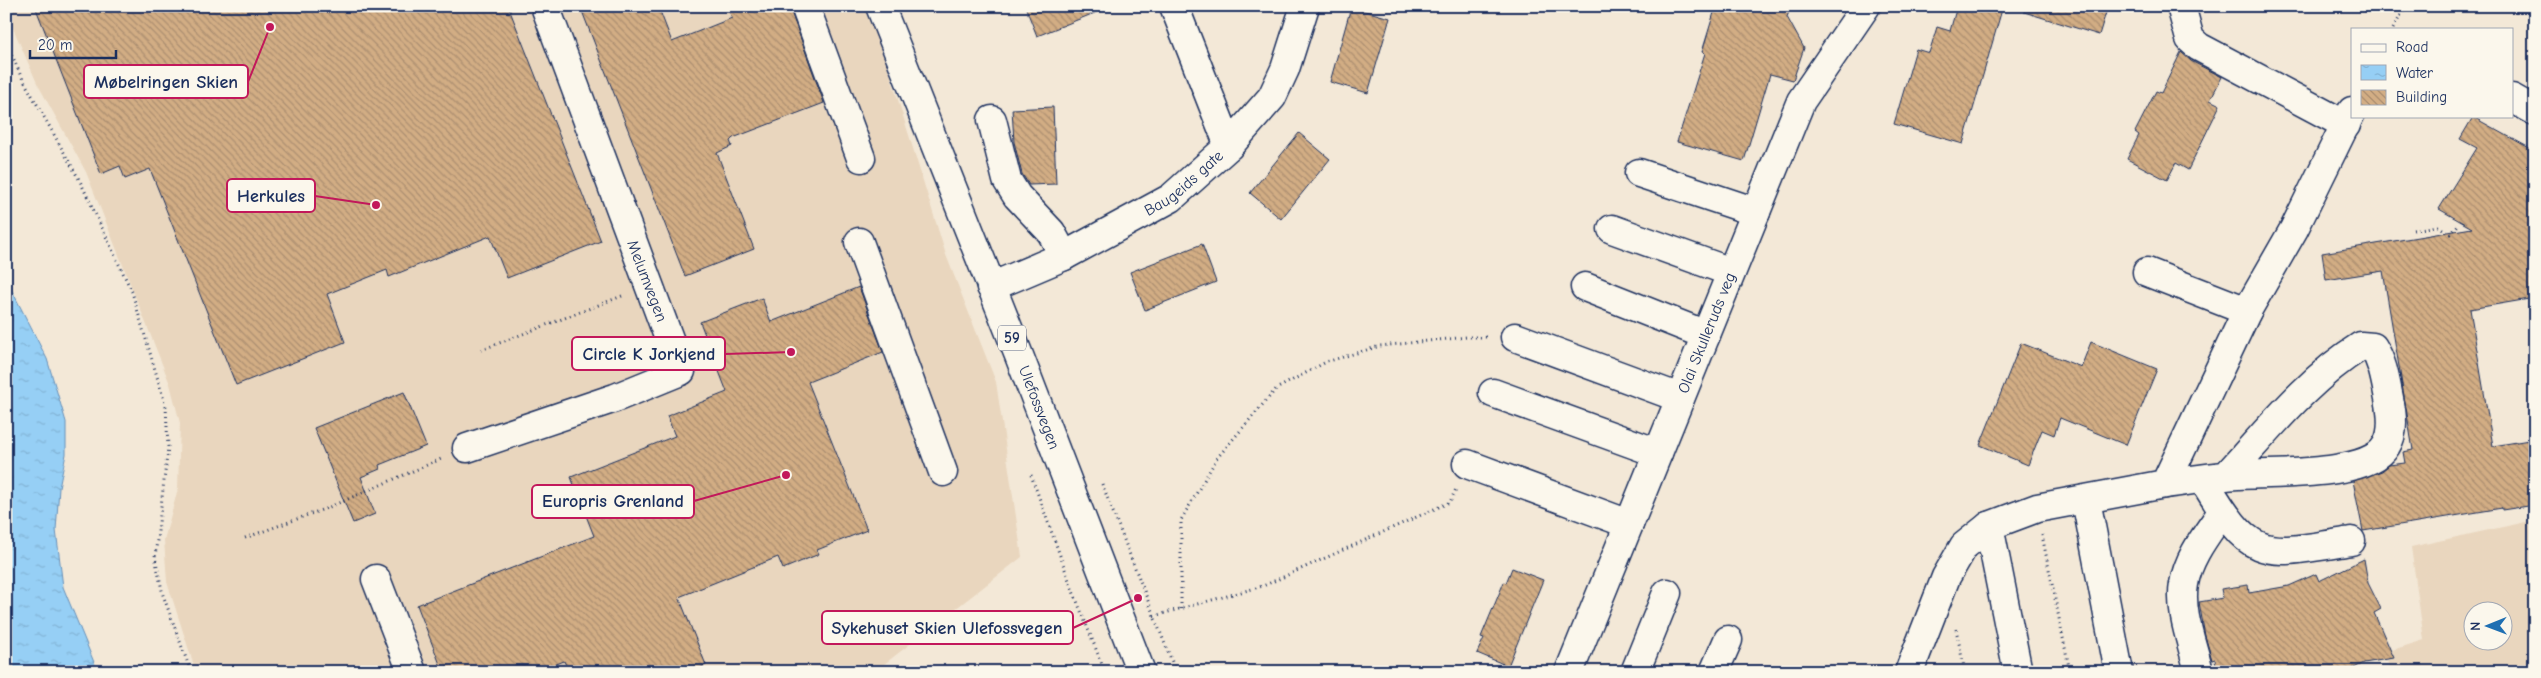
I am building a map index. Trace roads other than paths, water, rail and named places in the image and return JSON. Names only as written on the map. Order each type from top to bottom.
[{"type":"street","name":"Melumvegen","points":[[467,448],[614,398],[681,371],[545,6]]},
{"type":"street","points":[[805,6],[861,158]]},
{"type":"street","name":"Ulefossvegen","points":[[880,6],[1141,672]]},
{"type":"street","points":[[1174,6],[1229,146]]},
{"type":"street","name":"Baugeids gate","points":[[991,287],[1064,256],[1171,198],[1229,146],[1272,97],[1306,6]]},
{"type":"street","name":"Olai Skulleruds veg","points":[[1569,672],[1801,101],[1866,6]]},
{"type":"street","points":[[2165,484],[2247,312],[2294,229],[2349,118],[2198,46],[2190,39],[2181,6]]},
{"type":"street","points":[[2514,99],[2535,111]]},
{"type":"street","points":[[992,120],[1007,180],[1017,196],[1051,232],[1064,256]]},
{"type":"street","points":[[1639,173],[1756,212]]},
{"type":"street","points":[[1612,229],[1731,272]]},
{"type":"street","points":[[859,242],[943,472]]},
{"type":"street","points":[[2147,272],[2247,312]]},
{"type":"street","points":[[1586,287],[1706,335]]},
{"type":"street","points":[[1515,337],[1680,398]]},
{"type":"street","points":[[1911,670],[1946,577],[1964,546],[1989,526],[2037,508],[2165,484],[2214,477],[2327,471],[2354,465],[2379,454],[2386,447],[2392,431],[2390,403],[2381,361],[2373,347],[2361,346],[2341,358],[2316,379],[2214,477]]},
{"type":"street","points":[[1493,394],[1658,453]]},
{"type":"street","points":[[1467,464],[1629,524]]},
{"type":"street","points":[[2214,477],[2222,512],[2250,542],[2269,550],[2291,551],[2351,541]]},
{"type":"street","points":[[2086,500],[2119,672]]},
{"type":"street","points":[[2199,672],[2184,606],[2184,584],[2196,552],[2222,512]]},
{"type":"street","points":[[1989,526],[2018,672]]},
{"type":"street","points":[[376,579],[412,672]]},
{"type":"street","points":[[1635,672],[1667,593]]},
{"type":"street","points":[[1714,672],[1728,640]]},
{"type":"water","points":[[6,279],[47,359],[66,422],[66,454],[59,488],[56,530],[63,587],[98,672],[6,672]]},
{"type":"place","name":"Møbelringen Skien","points":[[270,27]]},
{"type":"place","name":"Herkules","points":[[376,205]]},
{"type":"place","name":"Circle K Jorkjend","points":[[791,352]]},
{"type":"place","name":"Europris Grenland","points":[[786,475]]},
{"type":"place","name":"Sykehuset Skien Ulefossvegen","points":[[1138,598]]}]
